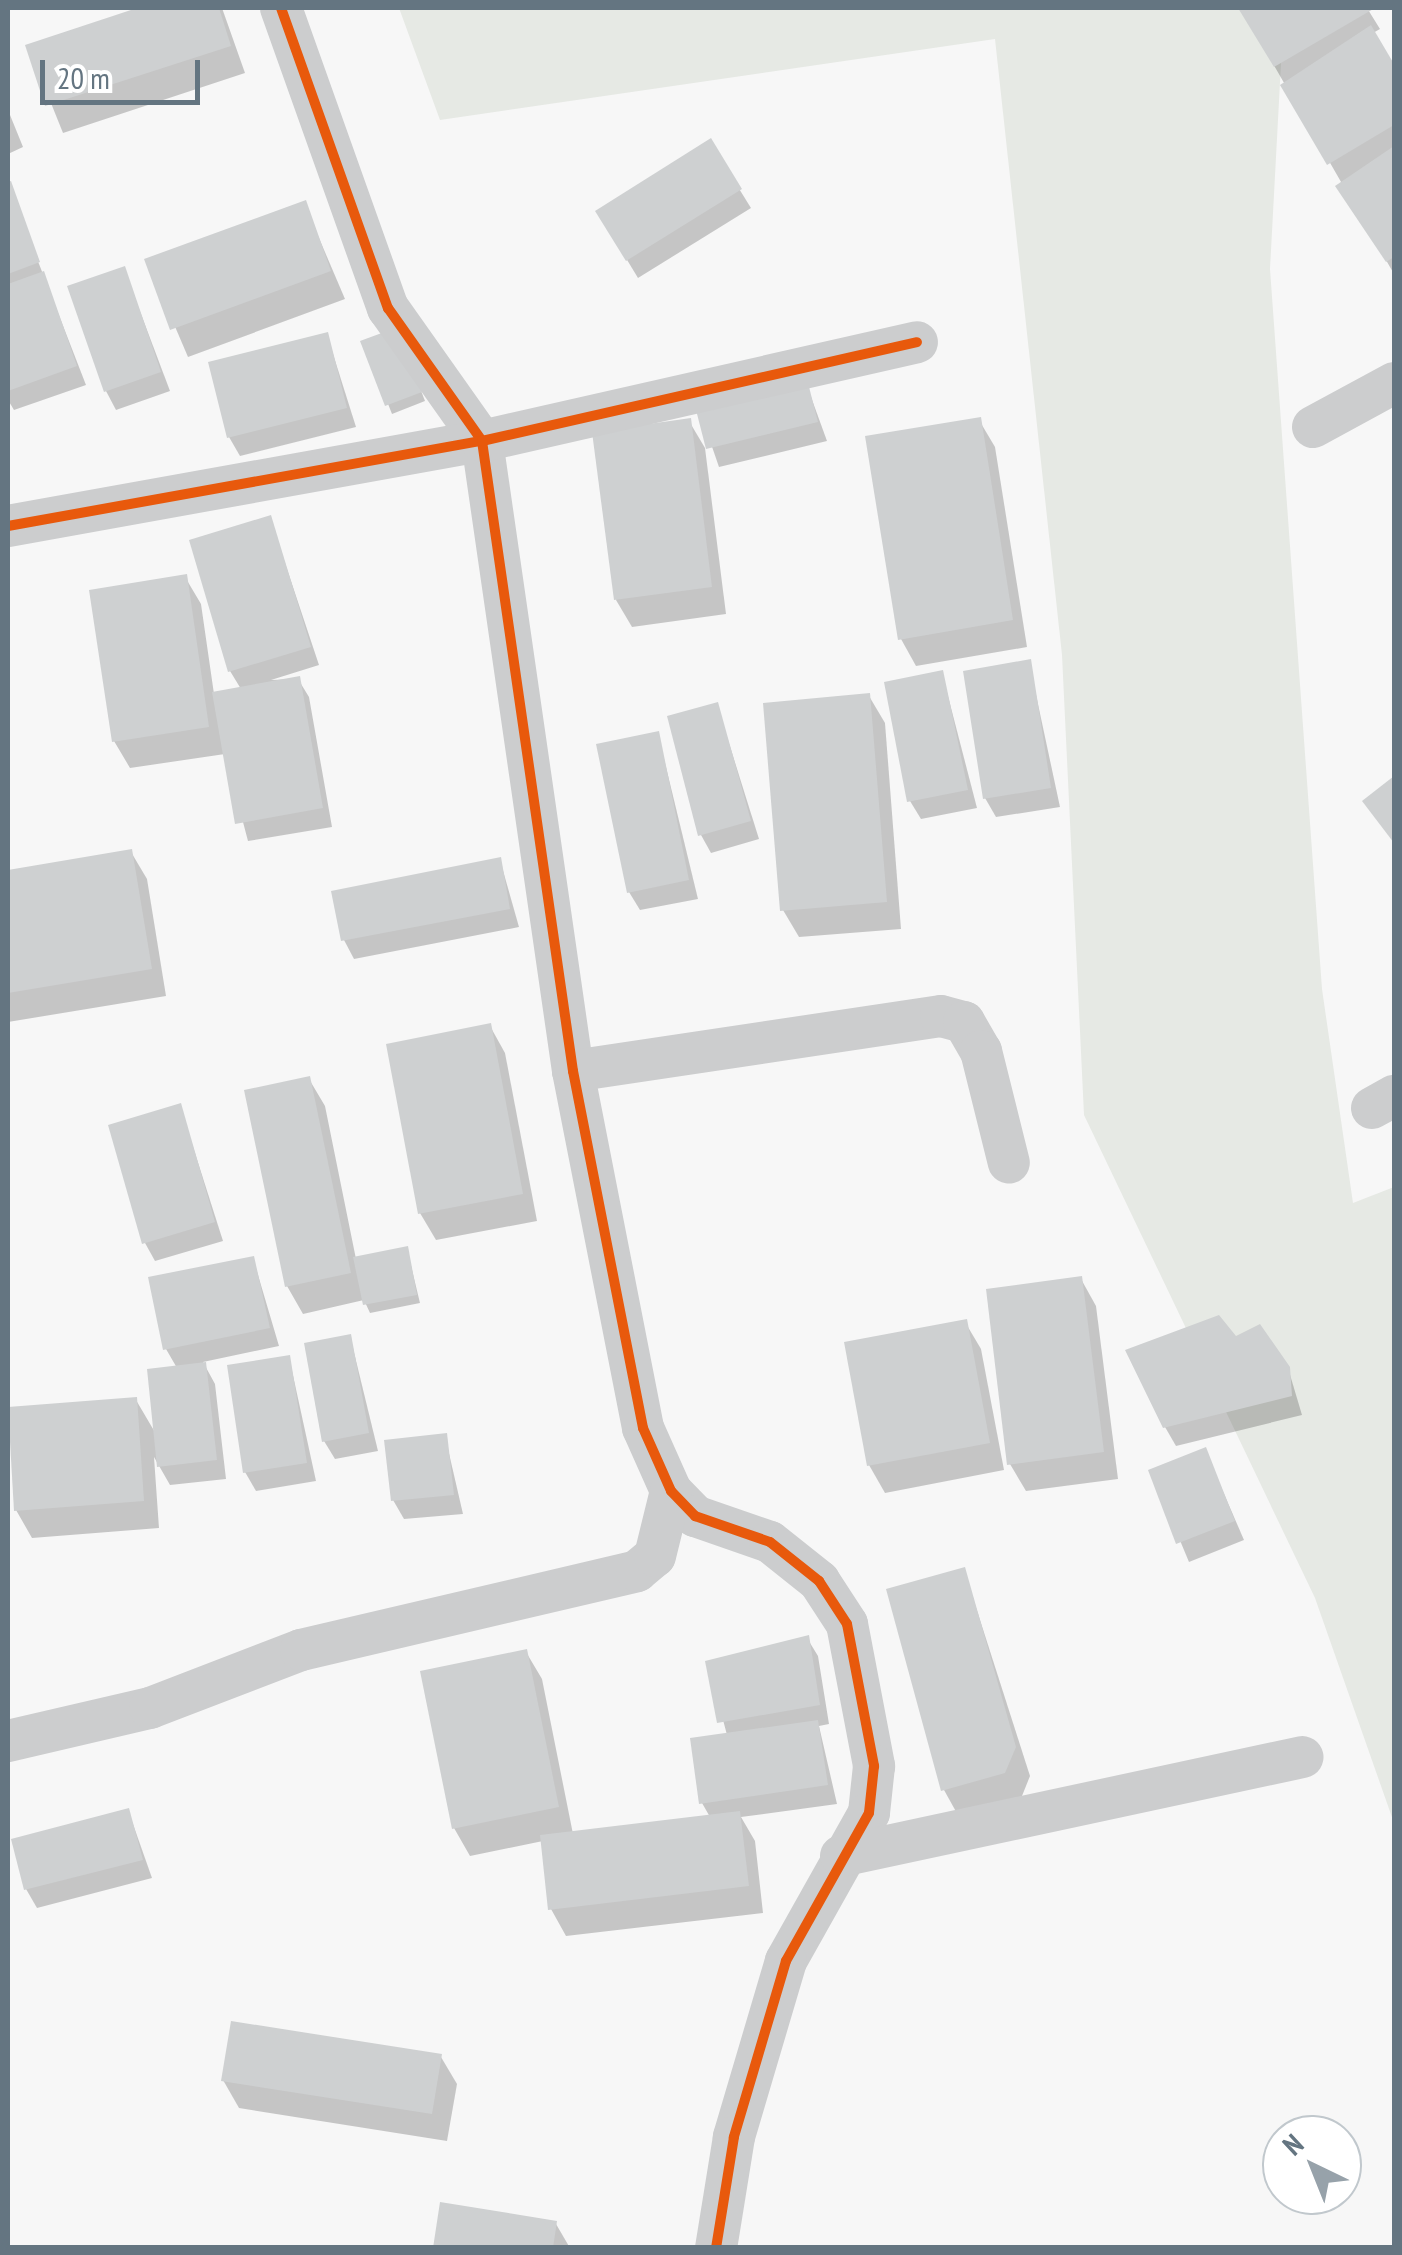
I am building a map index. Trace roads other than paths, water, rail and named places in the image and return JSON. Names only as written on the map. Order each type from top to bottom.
[{"type":"street","points":[[281,8],[388,308],[482,441],[573,1071],[644,1428],[671,1491],[694,1516],[770,1542],[819,1582],[847,1624],[874,1766],[869,1813],[841,1856],[786,1961],[760,2037],[716,2248]]},
{"type":"street","points":[[8,526],[482,441],[917,342]]},
{"type":"street","points":[[1313,427],[1394,383]]},
{"type":"street","points":[[573,1071],[941,1016],[964,1022],[982,1051],[1009,1163]]},
{"type":"street","points":[[8,1741],[150,1708],[301,1650],[636,1571],[654,1556],[671,1491]]},
{"type":"street","points":[[841,1856],[1302,1757]]}]
